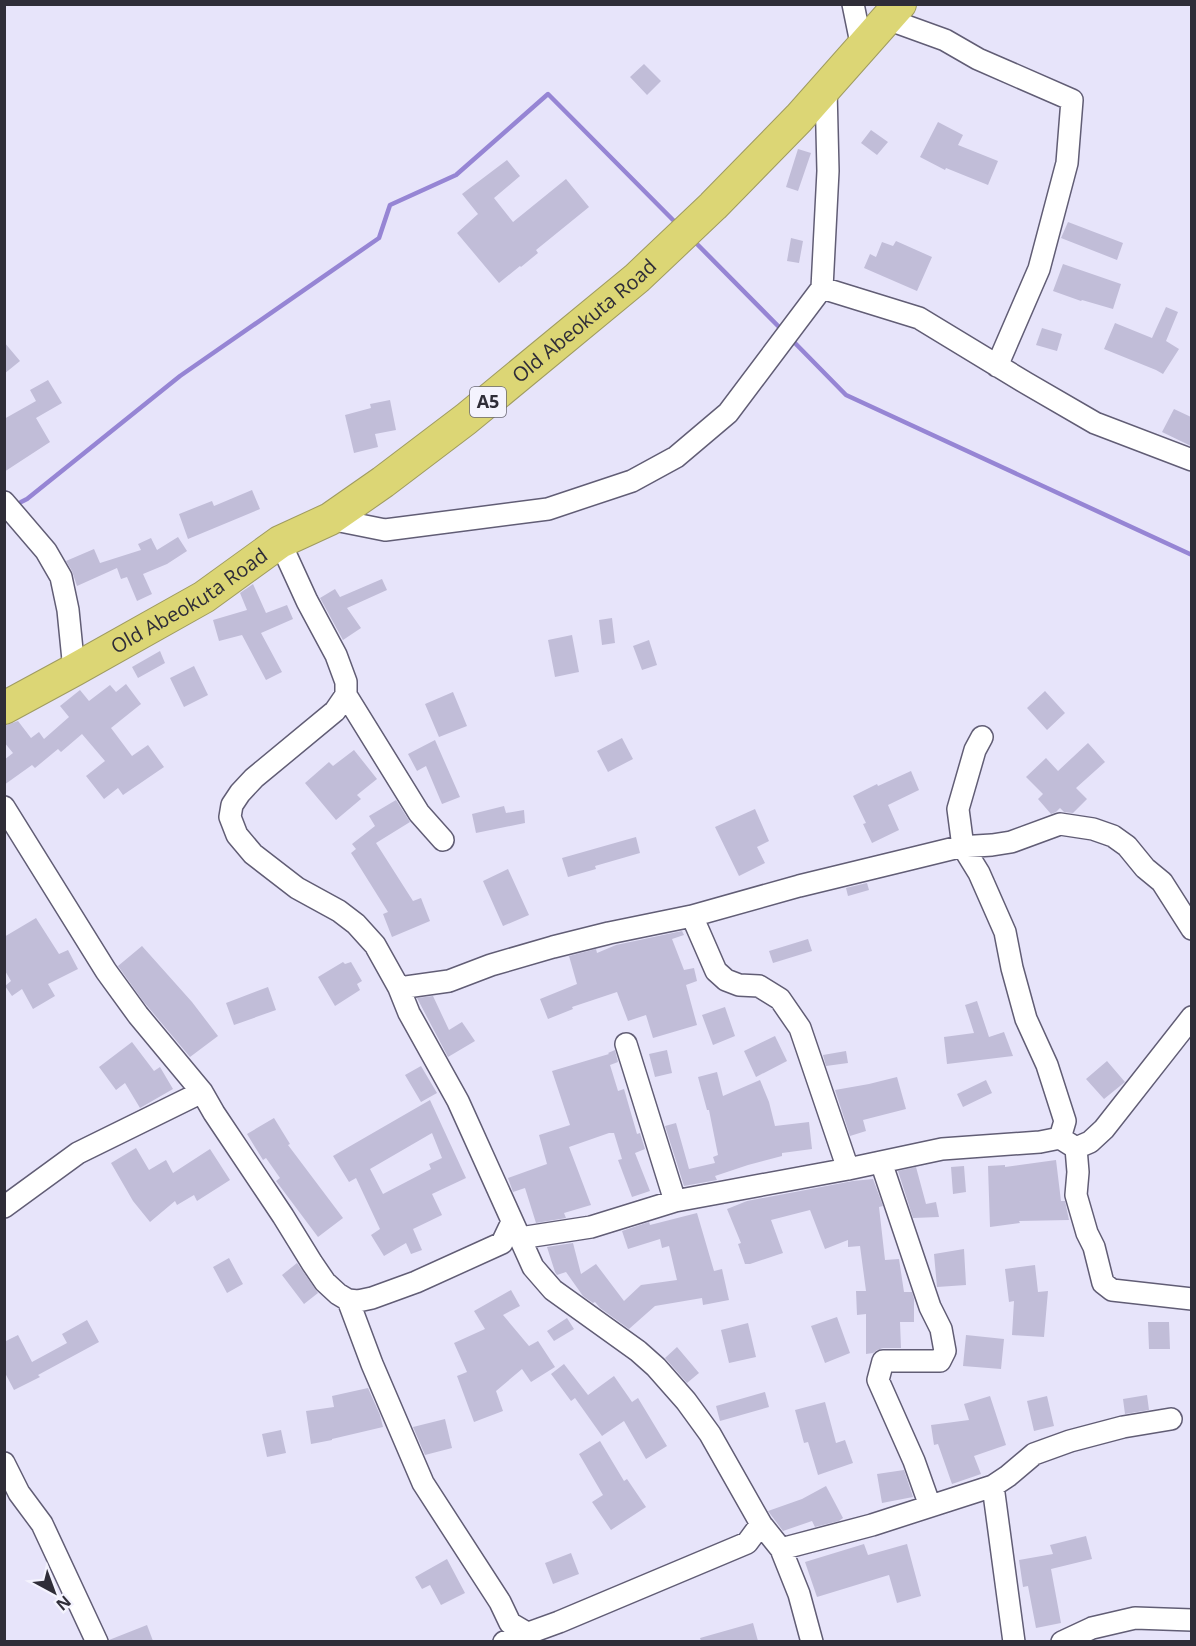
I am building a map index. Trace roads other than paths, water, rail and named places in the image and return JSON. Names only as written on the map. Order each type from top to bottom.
[{"type":"highway","name":"Old Abeokuta Road","points":[[4,708],[204,597],[280,542],[330,519],[466,419],[637,278],[713,206],[825,89],[893,12]]},
{"type":"street","points":[[853,4],[862,48]]},
{"type":"street","points":[[893,12],[978,59],[1072,100],[1067,163],[1039,269],[997,366]]},
{"type":"street","points":[[330,519],[385,530],[548,509],[632,480],[676,457],[728,413],[822,288],[828,171],[825,89]]},
{"type":"street","points":[[822,288],[920,318],[1095,423],[1191,460]]},
{"type":"street","points":[[4,502],[46,551],[61,578],[68,609],[74,670]]},
{"type":"street","points":[[280,542],[307,602],[336,655],[346,682],[346,695],[419,813],[443,840]]},
{"type":"street","points":[[346,695],[335,711],[254,778],[240,794],[232,805],[230,817],[237,835],[253,854],[297,888],[339,911],[357,924],[375,945],[399,988],[409,1013],[458,1101],[533,1267],[553,1290],[639,1351],[686,1401],[710,1434],[761,1524],[781,1548],[799,1594],[812,1641]]},
{"type":"street","points":[[982,737],[975,750],[958,808],[963,847],[979,873],[1005,932],[1026,1019],[1047,1065],[1065,1121],[1068,1143],[1078,1172],[1076,1195],[1087,1233],[1094,1247],[1103,1283],[1112,1290],[1187,1294]]},
{"type":"street","points":[[4,807],[106,971],[138,1015],[202,1092],[325,1282],[348,1300],[358,1301],[372,1298],[416,1282],[502,1243],[516,1230],[591,1227],[675,1201],[942,1149],[1040,1142],[1090,1142],[1104,1129],[1191,1017]]},
{"type":"street","points":[[399,988],[450,981],[491,964],[553,947],[692,916],[799,886],[963,847],[1011,842],[1060,824],[1093,829],[1113,836],[1126,846],[1145,868],[1162,882],[1191,929]]},
{"type":"street","points":[[692,916],[716,971],[726,980],[739,985],[759,987],[780,999],[800,1028],[848,1169]]},
{"type":"street","points":[[626,1044],[675,1201]]},
{"type":"street","points":[[4,1207],[78,1153],[202,1092]]},
{"type":"street","points":[[881,1162],[930,1307],[941,1329],[945,1351],[940,1361],[883,1361],[878,1380],[914,1461],[930,1506]]},
{"type":"street","points":[[348,1300],[372,1364],[423,1483],[494,1592],[511,1635],[559,1622],[747,1543],[761,1524]]},
{"type":"street","points":[[781,1548],[872,1525],[993,1486],[1034,1454],[1070,1441],[1123,1427],[1172,1419]]},
{"type":"street","points":[[4,1463],[19,1493],[42,1524],[97,1641]]},
{"type":"street","points":[[993,1486],[1014,1641]]},
{"type":"street","points":[[1062,1641],[1092,1628],[1135,1618],[1191,1620]]},
{"type":"waterway","points":[[21,502],[180,376],[379,238],[390,205],[456,175],[548,94],[675,222]]},
{"type":"waterway","points":[[696,243],[783,331]]},
{"type":"waterway","points":[[791,339],[846,395],[1192,555]]}]
